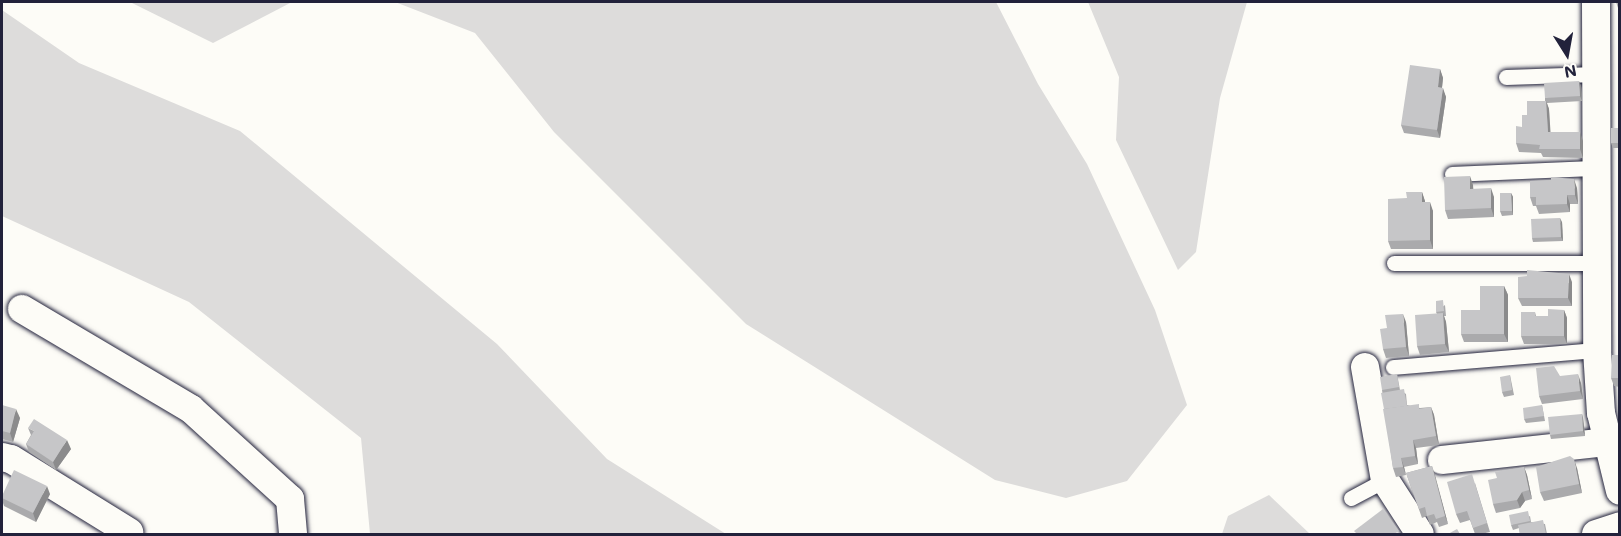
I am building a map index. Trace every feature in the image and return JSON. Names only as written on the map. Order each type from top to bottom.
[{"type":"street","points":[[1596,2],[1598,263],[1596,350],[1610,409],[1608,442],[1620,491]]},
{"type":"street","points":[[22,309],[191,409],[290,499],[293,534]]},
{"type":"street","points":[[1365,367],[1385,480],[1420,534]]},
{"type":"street","points":[[1442,460],[1608,442]]},
{"type":"street","points":[[2,457],[12,459],[129,532]]},
{"type":"street","points":[[1596,534],[1620,526]]},
{"type":"lane","points":[[1506,77],[1595,74]]},
{"type":"lane","points":[[1452,174],[1597,168]]},
{"type":"lane","points":[[1394,263],[1598,263]]},
{"type":"lane","points":[[1393,367],[1596,350]]},
{"type":"lane","points":[[1351,498],[1385,480]]},
{"type":"shaded area","points":[[130,2],[292,2],[213,43]]},
{"type":"shaded area","points":[[395,2],[996,2],[1038,84],[1087,164],[1155,310],[1187,405],[1127,481],[1066,498],[995,480],[746,324],[554,132],[475,33]]},
{"type":"shaded area","points":[[1088,2],[1247,2],[1220,98],[1196,252],[1178,270],[1116,140],[1119,77]]},
{"type":"shaded area","points":[[2,10],[79,63],[240,131],[497,344],[607,459],[726,534],[370,534],[361,438],[189,302],[2,216]]},
{"type":"shaded area","points":[[1269,495],[1310,534],[1222,534],[1228,516]]},
{"type":"building","points":[[1410,65],[1440,69],[1438,87],[1443,88],[1437,130],[1401,125]]},
{"type":"building","points":[[1579,81],[1580,96],[1545,98],[1544,83]]},
{"type":"building","points":[[1527,101],[1546,101],[1548,132],[1580,132],[1580,149],[1539,149],[1540,145],[1516,143],[1516,126],[1522,127],[1522,115],[1527,115]]},
{"type":"building","points":[[1611,128],[1620,128],[1620,143],[1611,143]]},
{"type":"building","points":[[1470,176],[1470,189],[1491,188],[1491,208],[1445,210],[1444,177]]},
{"type":"building","points":[[1551,177],[1574,179],[1575,195],[1567,195],[1567,204],[1536,205],[1536,197],[1530,197],[1530,181],[1551,180]]},
{"type":"building","points":[[1406,192],[1422,192],[1422,202],[1430,202],[1430,240],[1388,241],[1388,199],[1407,198]]},
{"type":"building","points":[[1500,193],[1511,193],[1512,211],[1500,211]]},
{"type":"building","points":[[1560,218],[1561,237],[1532,238],[1531,219]]},
{"type":"building","points":[[1527,270],[1569,274],[1568,298],[1518,298],[1518,277],[1527,276]]},
{"type":"building","points":[[1480,286],[1504,286],[1504,334],[1461,334],[1461,310],[1480,310]]},
{"type":"building","points":[[1443,300],[1444,311],[1436,312],[1436,301]]},
{"type":"building","points":[[1548,309],[1564,310],[1564,336],[1521,336],[1521,312],[1535,312],[1535,316],[1548,316]]},
{"type":"building","points":[[1443,313],[1445,344],[1417,346],[1415,315]]},
{"type":"building","points":[[1403,314],[1406,347],[1383,349],[1380,329],[1387,328],[1385,315]]},
{"type":"building","points":[[1612,355],[1620,355],[1620,378],[1611,378]]},
{"type":"building","points":[[1554,366],[1560,376],[1578,374],[1580,391],[1539,396],[1536,368]]},
{"type":"building","points":[[1397,374],[1399,387],[1382,390],[1380,377]]},
{"type":"building","points":[[1510,375],[1512,390],[1502,392],[1500,377]]},
{"type":"building","points":[[1404,389],[1407,406],[1384,409],[1381,393]]},
{"type":"building","points":[[1419,404],[1419,409],[1431,407],[1436,436],[1413,440],[1415,456],[1401,458],[1403,467],[1393,468],[1383,409]]},
{"type":"building","points":[[2,405],[16,409],[10,433],[2,431]]},
{"type":"building","points":[[1542,405],[1544,416],[1524,419],[1523,408]]},
{"type":"building","points":[[1582,414],[1583,431],[1550,435],[1548,417]]},
{"type":"building","points":[[34,419],[67,440],[53,462],[26,444],[34,431],[28,428]]},
{"type":"building","points":[[1570,456],[1574,459],[1579,484],[1540,492],[1536,467]]},
{"type":"building","points":[[1432,466],[1445,516],[1436,519],[1434,514],[1427,516],[1425,507],[1419,509],[1406,473]]},
{"type":"building","points":[[1524,467],[1529,490],[1522,492],[1517,500],[1493,504],[1488,480],[1497,478],[1495,472]]},
{"type":"building","points":[[14,470],[47,486],[33,513],[2,498]]},
{"type":"building","points":[[1472,474],[1487,523],[1473,528],[1467,511],[1456,514],[1447,482]]},
{"type":"building","points":[[1383,509],[1399,531],[1394,534],[1357,534],[1354,531]]},
{"type":"building","points":[[1528,511],[1530,521],[1511,525],[1509,515]]},
{"type":"building","points":[[1543,520],[1546,534],[1520,534],[1518,525]]},
{"type":"building","points":[[1457,529],[1460,534],[1448,534]]}]
